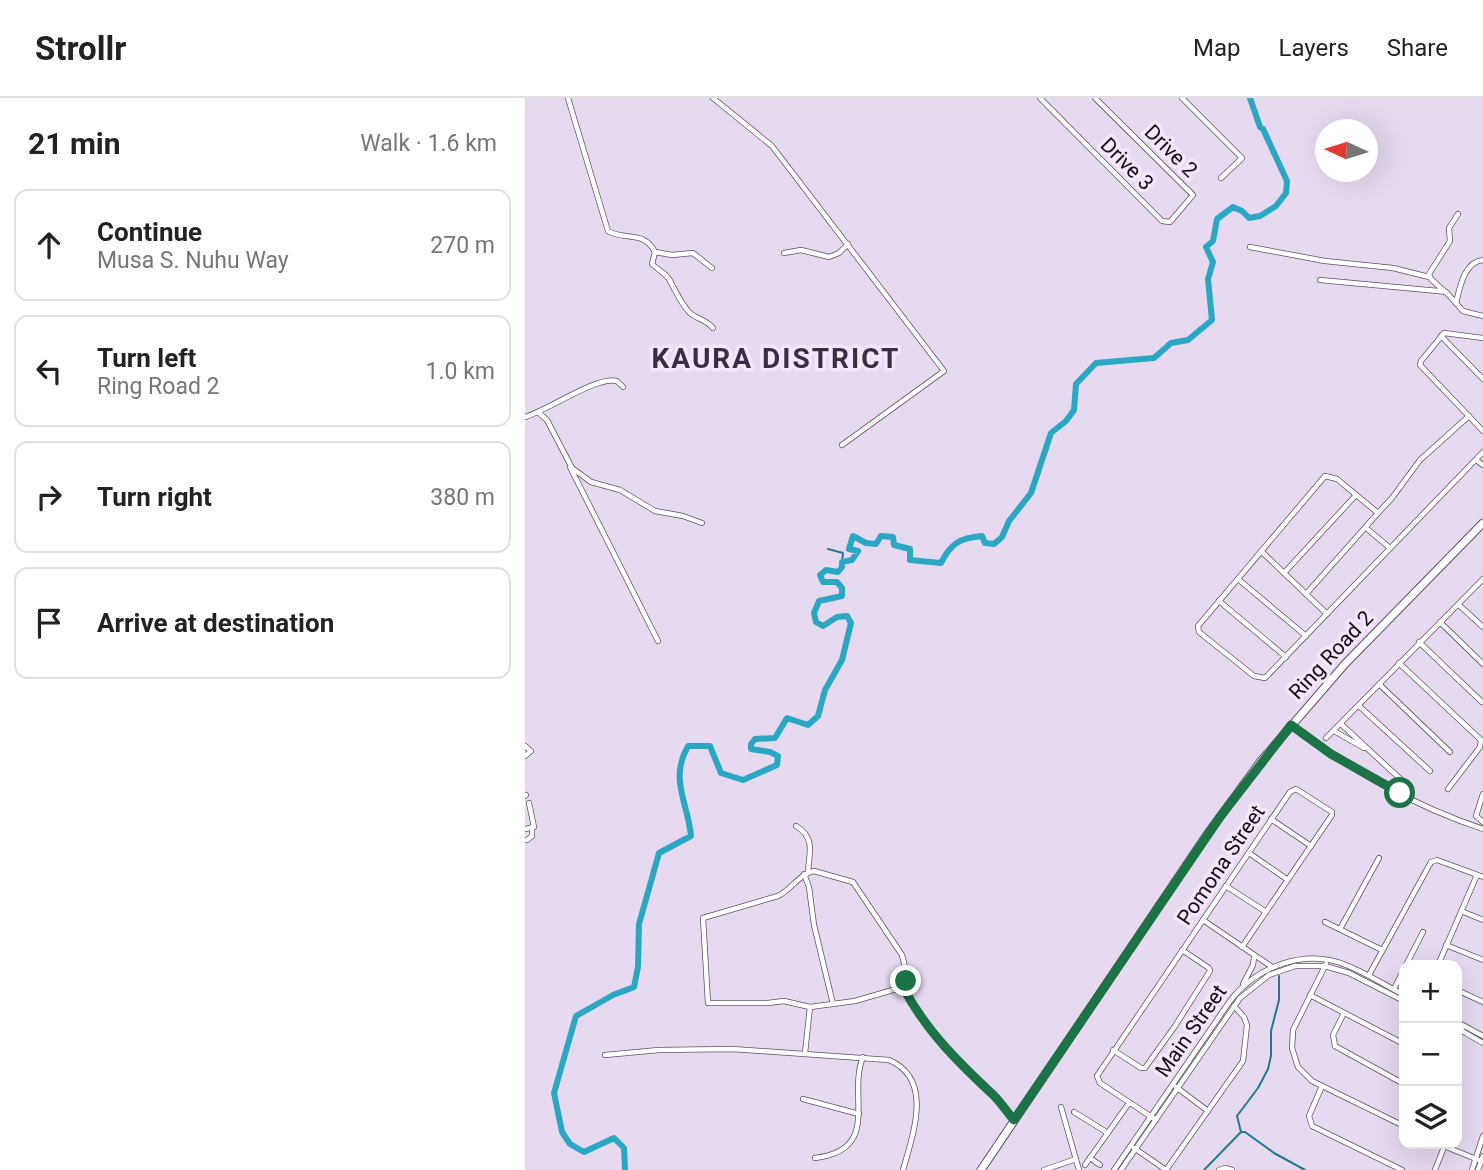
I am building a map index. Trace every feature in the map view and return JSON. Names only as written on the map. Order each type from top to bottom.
[{"type":"main road","name":"Ring Road 2","points":[[982,1170],[1233,799],[1291,725],[1351,658],[1483,523]]},
{"type":"street","points":[[568,98],[605,228],[615,235],[643,238],[651,244],[655,252],[652,264],[667,276],[675,293],[690,312],[713,328]]},
{"type":"street","points":[[713,98],[772,146],[944,371],[842,445]]},
{"type":"street","name":"Drive 2","points":[[1095,98],[1194,197]]},
{"type":"street","points":[[1182,98],[1242,158],[1221,178]]},
{"type":"street","name":"Drive 3","points":[[1044,99],[1164,222],[1170,222],[1194,197]]},
{"type":"street","points":[[1429,277],[1450,241],[1449,228],[1458,215]]},
{"type":"street","points":[[784,253],[801,250],[829,257],[839,253],[848,244]]},
{"type":"street","points":[[1250,247],[1325,261],[1393,268],[1429,277],[1463,311],[1483,316]]},
{"type":"street","points":[[655,252],[672,255],[693,253],[712,268]]},
{"type":"street","points":[[1456,303],[1461,279],[1475,262],[1483,260]]},
{"type":"street","points":[[1320,280],[1445,292]]},
{"type":"street","points":[[1483,338],[1445,333],[1420,365],[1483,431]]},
{"type":"street","points":[[1441,336],[1483,379]]},
{"type":"street","points":[[525,417],[539,413],[604,381],[615,380],[623,387]]},
{"type":"street","points":[[539,413],[547,420],[658,641]]},
{"type":"street","points":[[1306,594],[1392,498],[1420,460],[1469,416]]},
{"type":"street","points":[[1378,513],[1338,479],[1325,476],[1198,625],[1199,632],[1259,679],[1268,676],[1483,452]]},
{"type":"street","points":[[1476,460],[1483,465]]},
{"type":"street","points":[[568,463],[591,482],[620,491],[655,511],[702,523]]},
{"type":"street","points":[[1284,573],[1356,495]]},
{"type":"street","points":[[1366,528],[1390,548]]},
{"type":"street","points":[[1261,551],[1327,614]]},
{"type":"street","points":[[1238,579],[1306,636]]},
{"type":"street","points":[[1326,738],[1483,579]]},
{"type":"street","points":[[1219,601],[1286,657]]},
{"type":"street","points":[[1459,605],[1483,626]]},
{"type":"street","points":[[1440,622],[1483,664]]},
{"type":"street","points":[[1419,642],[1482,702]]},
{"type":"street","points":[[1399,663],[1478,736],[1482,743],[1448,789]]},
{"type":"street","points":[[1379,684],[1450,752]]},
{"type":"street","points":[[1359,706],[1430,771]]},
{"type":"street","points":[[1341,724],[1409,788]]},
{"type":"street","points":[[1291,725],[1331,754],[1400,793],[1483,829]]},
{"type":"street","points":[[1334,731],[1371,752]]},
{"type":"street","points":[[525,746],[531,751],[525,756]]},
{"type":"street","name":"Pomona Street","points":[[1156,1121],[1100,1083],[1097,1078],[1113,1050],[1271,819],[1290,792],[1296,789],[1332,812],[1331,818],[1242,947]]},
{"type":"street","points":[[1483,794],[1476,816],[1483,822]]},
{"type":"street","points":[[527,840],[535,828],[529,803]]},
{"type":"street","points":[[1271,819],[1311,846]]},
{"type":"street","points":[[796,826],[804,831],[811,845],[806,873],[814,925],[834,1004]]},
{"type":"street","points":[[525,829],[535,828]]},
{"type":"street","points":[[1249,853],[1288,880]]},
{"type":"street","points":[[1340,929],[1379,858]]},
{"type":"street","points":[[1368,978],[1431,862],[1437,860],[1480,876],[1461,911],[1440,960]]},
{"type":"street","points":[[818,871],[853,882],[902,955],[907,968],[903,987],[855,1001],[810,1007],[784,1001],[708,1003],[702,922],[705,916],[783,894],[806,873],[818,871]]},
{"type":"street","points":[[1226,886],[1266,912]]},
{"type":"street","points":[[1461,911],[1483,920]]},
{"type":"street","points":[[1203,920],[1274,969]]},
{"type":"street","points":[[1325,922],[1382,950]]},
{"type":"street","points":[[1409,960],[1423,932]]},
{"type":"street","points":[[1446,945],[1483,960]]},
{"type":"street","points":[[1113,1050],[1145,1068],[1175,1026],[1210,970],[1182,950]]},
{"type":"street","points":[[1242,986],[1253,965],[1254,956]]},
{"type":"street","points":[[1262,962],[1267,973]]},
{"type":"street","points":[[1327,963],[1296,1023],[1292,1037],[1295,1060],[1302,1072],[1322,1086],[1399,1124]]},
{"type":"street","name":"Main Street","points":[[1133,1147],[1156,1121],[1175,1087],[1242,986],[1274,969],[1327,963],[1345,965],[1399,998]]},
{"type":"street","name":"Main Street","points":[[1121,1170],[1150,1117],[1234,1006],[1267,973]]},
{"type":"street","name":"Main Street","points":[[1368,978],[1399,992]]},
{"type":"street","points":[[1394,989],[1399,979]]},
{"type":"street","points":[[903,987],[919,1015],[943,1047],[991,1092],[1014,1120]]},
{"type":"street","points":[[1462,992],[1483,1002]]},
{"type":"street","points":[[1310,995],[1399,1041]]},
{"type":"street","points":[[1133,1147],[1166,1170],[1244,1057],[1247,1025],[1234,1006]]},
{"type":"street","points":[[805,1053],[810,1007]]},
{"type":"street","points":[[1344,1013],[1333,1035],[1335,1046],[1399,1081]]},
{"type":"street","points":[[1462,1029],[1483,1036]]},
{"type":"street","points":[[1462,1029],[1483,1043]]},
{"type":"street","points":[[605,1055],[674,1050],[805,1053],[889,1060],[898,1064],[914,1083],[916,1118],[903,1170]]},
{"type":"street","points":[[815,1158],[837,1154],[845,1149],[853,1134],[859,1114],[860,1068],[863,1057]]},
{"type":"street","points":[[1322,1086],[1309,1116],[1312,1126],[1402,1170]]},
{"type":"street","points":[[1175,1087],[1208,1111]]},
{"type":"street","points":[[803,1099],[859,1114]]},
{"type":"street","points":[[1085,1165],[1129,1103]]},
{"type":"street","points":[[1061,1107],[1079,1170]]},
{"type":"street","points":[[1074,1112],[1108,1133]]},
{"type":"street","points":[[1478,1170],[1483,1136]]},
{"type":"street","points":[[1435,1170],[1440,1149]]},
{"type":"street","points":[[1452,1149],[1480,1159]]},
{"type":"street","points":[[1090,1158],[1100,1165]]},
{"type":"street","points":[[1472,1170],[1480,1159]]},
{"type":"street","points":[[1044,1170],[1076,1160]]},
{"type":"street","name":"Main Street","points":[[1114,1170],[1123,1163]]},
{"type":"street","points":[[1219,1170],[1232,1170]]},
{"type":"waterway","points":[[625,1170],[624,1148],[614,1138],[584,1152],[570,1144],[562,1132],[554,1093],[576,1016],[613,995],[634,987],[638,967],[639,924],[659,853],[691,836],[680,780],[680,769],[688,746],[710,746],[721,773],[743,780],[777,765],[778,756],[751,749],[751,744],[755,739],[775,738],[787,718],[808,725],[818,716],[825,690],[842,660],[851,623],[847,616],[837,617],[823,626],[816,622],[814,613],[819,601],[842,596],[842,588],[837,582],[823,582],[820,575],[826,570],[838,572],[842,562],[852,560],[858,551],[849,549],[853,536],[866,543],[876,544],[881,536],[893,537],[894,545],[910,549],[910,560],[941,563],[953,546],[962,540],[982,536],[985,543],[994,544],[1002,537],[1009,521],[1031,493],[1051,433],[1066,421],[1074,410],[1076,384],[1096,363],[1154,358],[1171,343],[1188,340],[1212,320],[1208,279],[1213,262],[1206,247],[1213,241],[1217,219],[1233,207],[1249,218],[1260,216],[1276,206],[1286,193],[1287,181],[1260,127],[1250,98]]},
{"type":"waterway","points":[[828,549],[843,553],[842,562]]},
{"type":"waterway","points":[[1279,976],[1279,1000],[1271,1031],[1268,1069],[1258,1088],[1237,1116],[1241,1132],[1305,1170]]},
{"type":"waterway","points":[[1204,1170],[1241,1132]]},
{"type":"district","name":"KAURA DISTRICT","points":[[776,358]]},
{"type":"route","points":[[906,981],[903,987],[927,1027],[964,1069],[991,1092],[1014,1120],[1220,817],[1291,725],[1331,754],[1400,793]]}]
